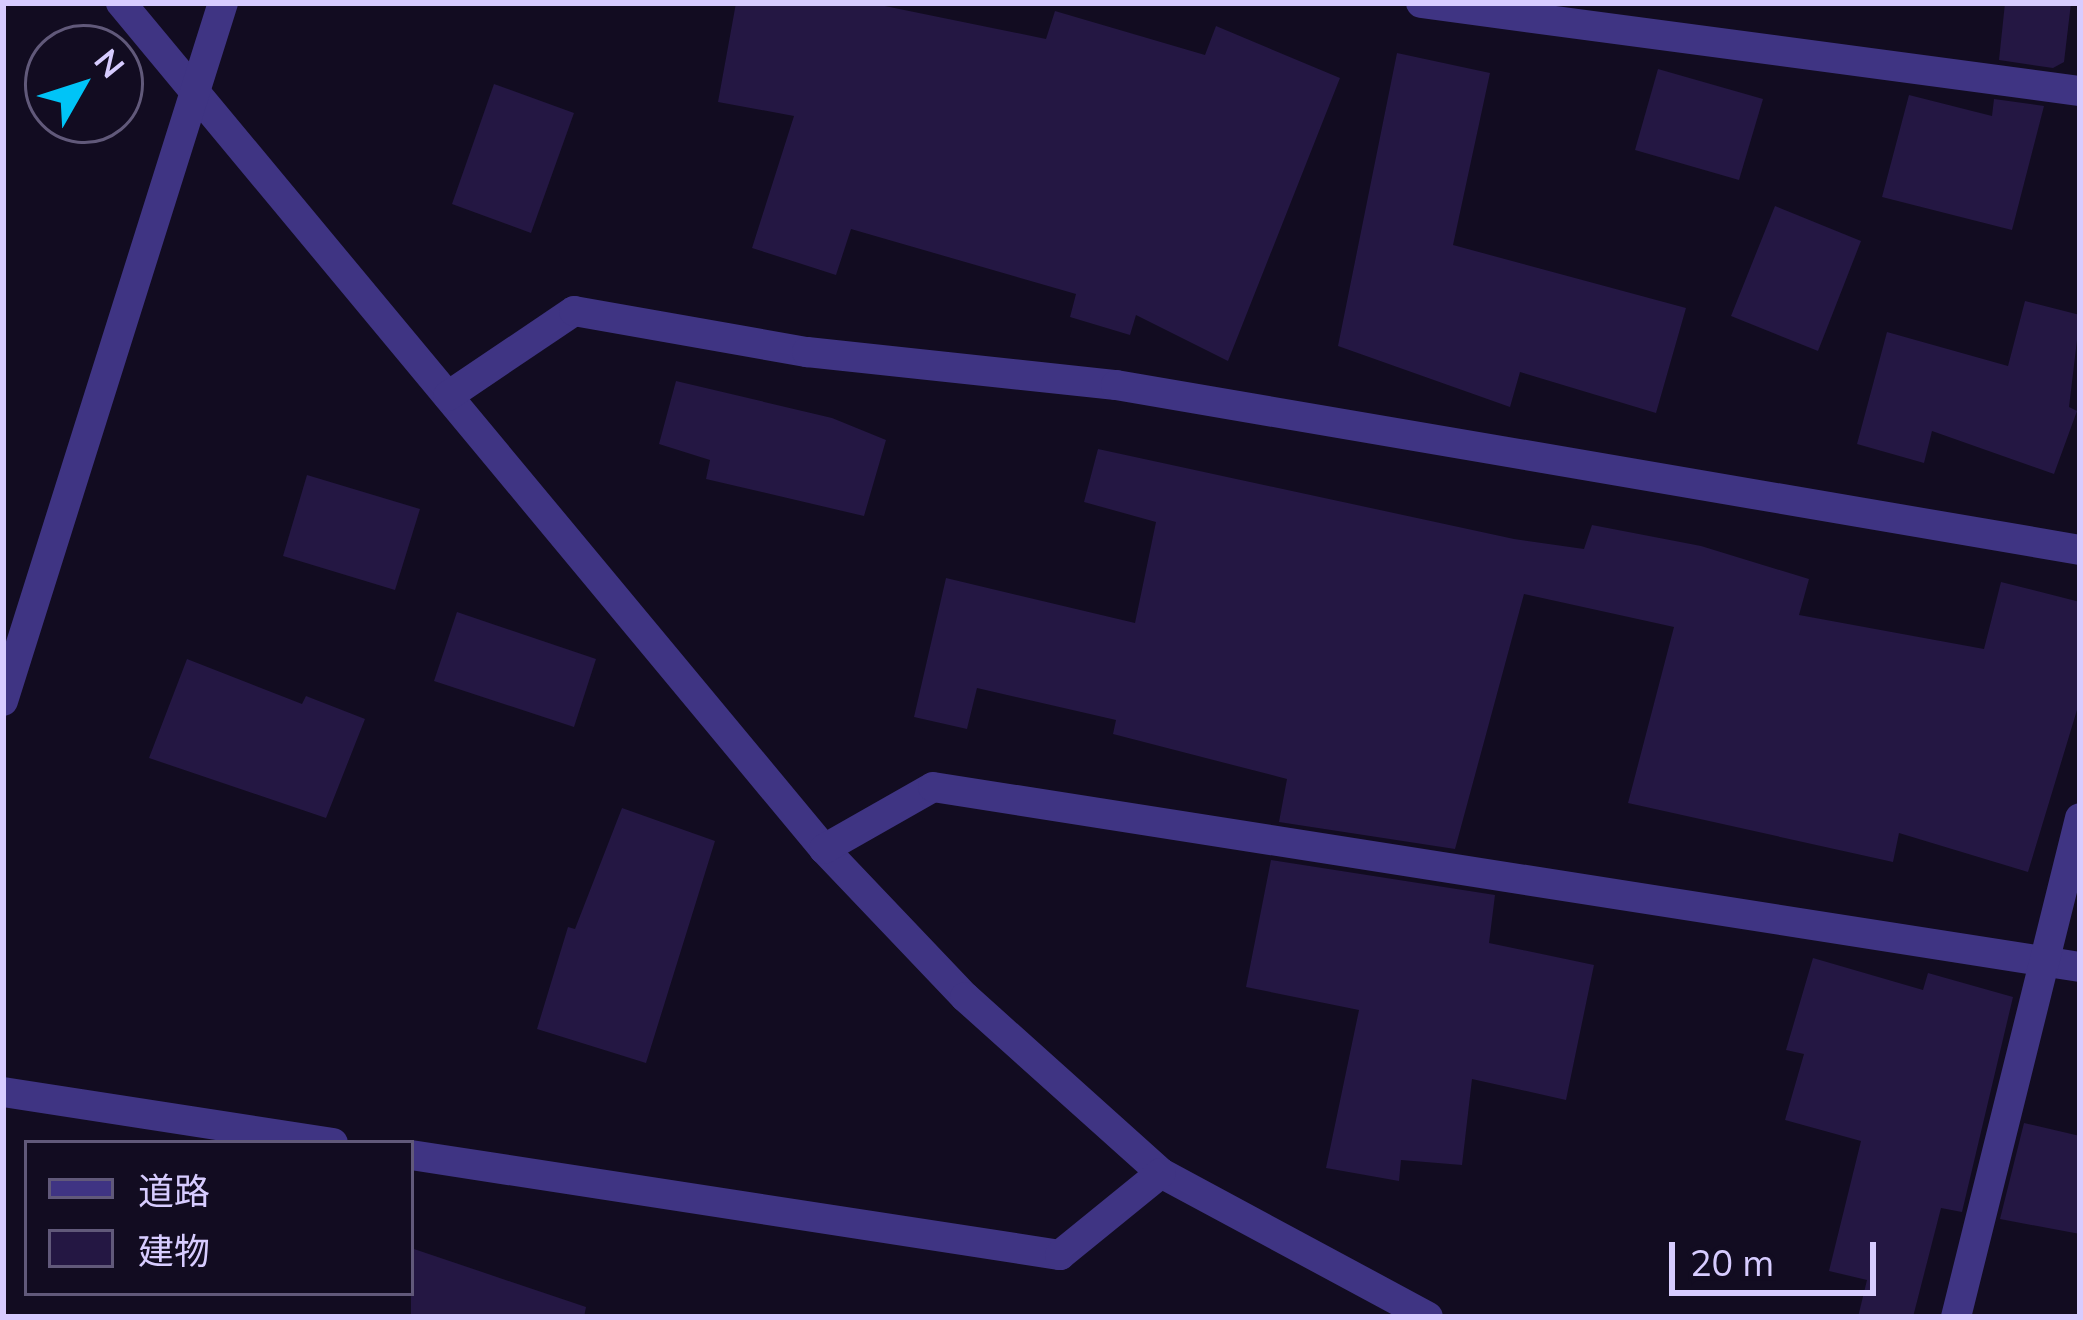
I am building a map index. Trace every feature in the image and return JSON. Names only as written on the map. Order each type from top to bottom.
[{"type":"street","points":[[122,3],[824,849],[964,997],[1160,1173],[1428,1317]]},
{"type":"street","points":[[3,700],[223,3]]},
{"type":"street","points":[[1420,3],[2080,91]]},
{"type":"street","points":[[448,396],[574,311],[807,352],[1116,386],[2080,550]]},
{"type":"street","points":[[824,849],[933,787],[2065,965]]},
{"type":"street","points":[[1956,1317],[2065,965],[2080,818]]},
{"type":"street","points":[[3,1092],[314,1140]]},
{"type":"street","points":[[414,1155],[1060,1255],[1160,1173]]},
{"type":"building","points":[[736,3],[870,3],[1046,39],[1055,11],[1205,55],[1216,26],[1340,78],[1228,361],[1136,315],[1130,335],[1070,317],[1076,294],[851,229],[836,275],[752,248],[794,116],[718,102]]},
{"type":"building","points":[[2005,3],[2071,3],[2064,62],[2053,68],[1999,60]]},
{"type":"building","points":[[1397,53],[1490,73],[1453,245],[1686,308],[1656,413],[1520,372],[1510,407],[1338,346]]},
{"type":"building","points":[[1658,69],[1763,99],[1739,180],[1635,150]]},
{"type":"building","points":[[494,84],[574,113],[531,233],[452,204]]},
{"type":"building","points":[[1909,95],[1992,116],[1994,99],[2044,106],[2012,230],[1882,197]]},
{"type":"building","points":[[1775,206],[1861,241],[1818,351],[1731,316]]},
{"type":"building","points":[[2025,301],[2080,315],[2069,407],[2077,411],[2054,474],[1932,431],[1924,463],[1857,444],[1887,332],[2008,366]]},
{"type":"building","points":[[676,381],[832,418],[886,440],[864,516],[706,479],[710,460],[659,444]]},
{"type":"building","points":[[1098,449],[1514,539],[1584,549],[1592,525],[1701,546],[1809,579],[1799,615],[1984,649],[2001,582],[2080,602],[2080,700],[2028,872],[1899,833],[1893,862],[1628,803],[1674,627],[1524,594],[1455,849],[1279,822],[1287,779],[1113,734],[1116,720],[977,688],[967,729],[914,717],[946,578],[1135,623],[1156,522],[1084,502]]},
{"type":"building","points":[[307,475],[420,509],[395,590],[283,556]]},
{"type":"building","points":[[457,612],[596,659],[574,727],[434,681]]},
{"type":"building","points":[[187,659],[302,704],[306,696],[365,719],[326,818],[149,758]]},
{"type":"building","points":[[622,808],[715,841],[646,1063],[537,1029],[568,927],[575,929]]},
{"type":"building","points":[[1271,860],[1495,895],[1489,943],[1594,965],[1566,1100],[1472,1079],[1462,1165],[1401,1160],[1399,1181],[1326,1168],[1359,1010],[1246,987]]},
{"type":"building","points":[[1813,958],[1923,990],[1928,973],[2013,997],[1962,1212],[1941,1208],[1913,1317],[1858,1317],[1867,1280],[1829,1271],[1861,1141],[1785,1120],[1804,1054],[1786,1050]]},
{"type":"building","points":[[2024,1123],[2080,1136],[2080,1234],[2000,1219]]},
{"type":"building","points":[[414,1249],[586,1307],[584,1317],[411,1317]]}]
